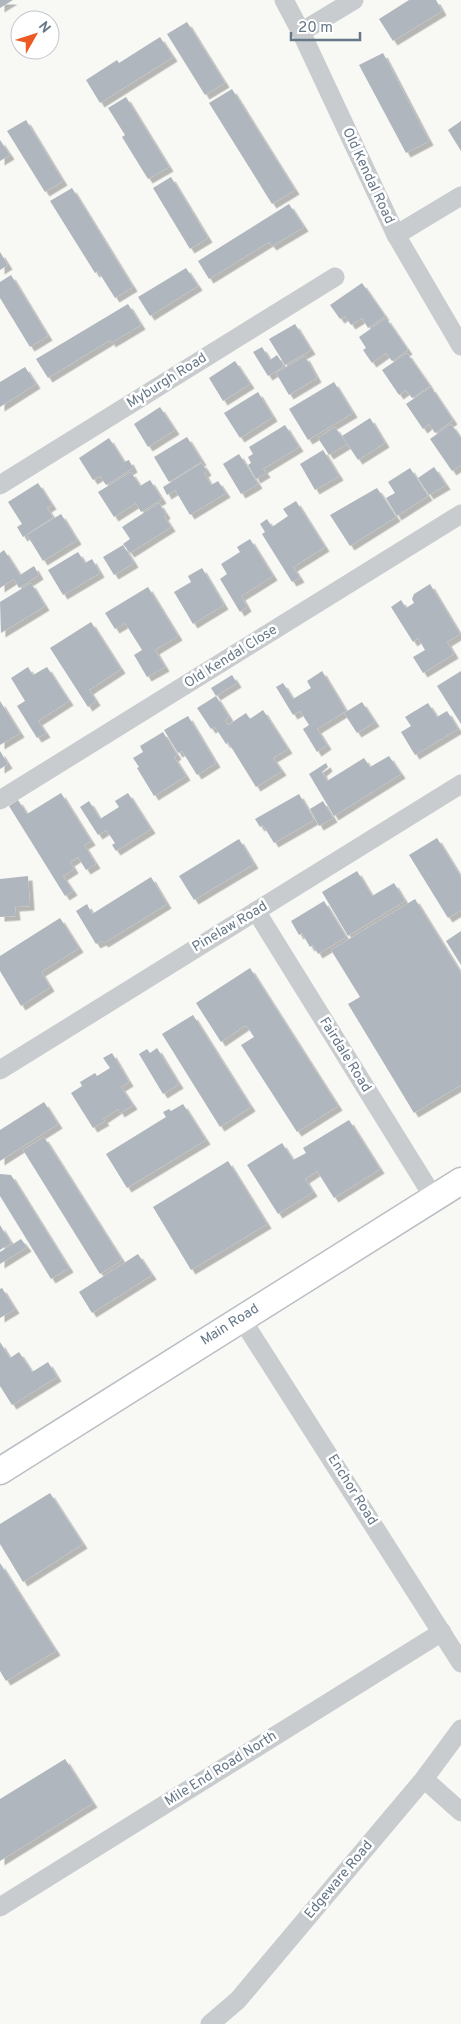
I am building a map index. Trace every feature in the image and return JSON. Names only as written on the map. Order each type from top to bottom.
[{"type":"main road","name":"Main Road","points":[[3,1463],[452,1190]]},
{"type":"street","name":"Old Kendal Road","points":[[284,0],[301,32],[396,235],[461,346]]},
{"type":"street","points":[[301,32],[354,0]]},
{"type":"street","points":[[396,235],[461,196]]},
{"type":"street","name":"Myburgh Road","points":[[0,485],[335,276]]},
{"type":"street","name":"Old Kendal Close","points":[[0,800],[461,514]]},
{"type":"street","name":"Pinelaw Road","points":[[0,1070],[461,784]]},
{"type":"street","name":"Fairdale Road","points":[[256,911],[452,1190]]},
{"type":"street","name":"Enchor Road","points":[[241,1318],[461,1663]]},
{"type":"street","name":"Mile End Road North","points":[[0,1907],[442,1632]]},
{"type":"street","name":"Edgeware Road","points":[[210,2024],[238,2000],[424,1779],[461,1729]]},
{"type":"street","points":[[424,1779],[461,1812]]},
{"type":"building","points":[[0,0],[13,0],[0,8]]},
{"type":"building","points":[[409,0],[436,0],[442,11],[393,41],[379,19]]},
{"type":"building","points":[[187,22],[225,83],[205,95],[167,34]]},
{"type":"building","points":[[160,37],[173,57],[100,103],[86,80],[117,60],[119,63]]},
{"type":"building","points":[[383,53],[429,141],[406,153],[359,65]]},
{"type":"building","points":[[232,89],[295,190],[272,204],[209,103]]},
{"type":"building","points":[[126,97],[169,167],[148,179],[122,137],[125,135],[108,108]]},
{"type":"building","points":[[26,120],[63,181],[45,192],[7,131]]},
{"type":"building","points":[[461,121],[461,151],[448,130]]},
{"type":"building","points":[[0,140],[10,155],[0,161]]},
{"type":"building","points":[[171,177],[208,238],[190,249],[153,188]]},
{"type":"building","points":[[72,188],[133,287],[115,298],[98,271],[95,273],[50,201]]},
{"type":"building","points":[[289,204],[304,227],[272,246],[269,242],[209,279],[198,261]]},
{"type":"building","points":[[0,252],[8,265],[0,270]]},
{"type":"building","points":[[186,268],[198,286],[150,316],[138,297]]},
{"type":"building","points":[[11,275],[48,336],[30,347],[0,298],[0,282]]},
{"type":"building","points":[[362,283],[385,316],[368,328],[362,318],[351,325],[345,316],[340,319],[330,305]]},
{"type":"building","points":[[128,304],[141,325],[111,343],[110,340],[48,378],[36,359]]},
{"type":"building","points":[[386,318],[408,350],[392,361],[386,353],[372,363],[363,350],[366,348],[359,337]]},
{"type":"building","points":[[295,324],[311,350],[285,365],[269,339]]},
{"type":"building","points":[[262,347],[270,360],[277,355],[284,366],[268,376],[253,352]]},
{"type":"building","points":[[407,353],[430,386],[412,398],[406,390],[399,395],[382,370]]},
{"type":"building","points":[[305,356],[317,378],[289,395],[276,373]]},
{"type":"building","points":[[235,361],[250,384],[223,401],[209,378]]},
{"type":"building","points":[[25,367],[36,384],[0,407],[0,382]]},
{"type":"building","points":[[334,382],[353,413],[308,440],[289,409]]},
{"type":"building","points":[[431,387],[453,420],[435,433],[429,424],[423,429],[406,404]]},
{"type":"building","points":[[258,392],[273,417],[240,438],[224,413]]},
{"type":"building","points":[[160,407],[175,430],[148,447],[134,424]]},
{"type":"building","points":[[370,418],[385,443],[358,460],[342,436]]},
{"type":"building","points":[[451,424],[461,438],[461,465],[452,471],[430,439]]},
{"type":"building","points":[[285,425],[299,447],[263,469],[266,473],[256,479],[248,465],[251,463],[248,457],[253,454],[249,447]]},
{"type":"building","points":[[335,427],[347,444],[329,455],[318,438]]},
{"type":"building","points":[[187,437],[202,461],[169,482],[154,457]]},
{"type":"building","points":[[109,438],[124,462],[129,460],[133,468],[106,485],[100,476],[93,480],[79,458]]},
{"type":"building","points":[[323,450],[339,476],[315,490],[300,464]]},
{"type":"building","points":[[239,454],[258,484],[241,494],[223,464]]},
{"type":"building","points":[[202,463],[207,471],[204,473],[211,485],[218,481],[226,493],[190,515],[175,490],[167,495],[163,487]]},
{"type":"building","points":[[434,467],[446,485],[429,495],[418,478]]},
{"type":"building","points":[[410,468],[428,496],[397,516],[386,498],[395,493],[388,482]]},
{"type":"building","points":[[131,472],[140,486],[150,480],[162,499],[141,512],[136,503],[114,517],[98,492]]},
{"type":"building","points":[[38,483],[52,505],[47,508],[53,517],[23,537],[17,527],[22,524],[8,502]]},
{"type":"building","points":[[377,488],[396,517],[350,546],[330,515]]},
{"type":"building","points":[[296,501],[325,547],[293,567],[300,578],[292,582],[262,534],[265,532],[260,524],[267,519],[272,527],[288,516],[283,509]]},
{"type":"building","points":[[159,503],[171,527],[130,553],[123,544],[130,539],[122,527]]},
{"type":"building","points":[[61,514],[77,540],[43,561],[27,535]]},
{"type":"building","points":[[250,539],[273,576],[241,596],[247,607],[240,612],[220,579],[227,574],[221,564],[240,552],[237,547]]},
{"type":"building","points":[[123,545],[134,563],[114,575],[103,557]]},
{"type":"building","points":[[4,550],[20,575],[34,566],[39,575],[19,588],[14,579],[0,588],[0,553]]},
{"type":"building","points":[[78,552],[85,563],[92,559],[100,573],[63,595],[48,570]]},
{"type":"building","points":[[202,568],[224,605],[193,624],[174,592],[191,582],[188,576]]},
{"type":"building","points":[[31,583],[45,606],[1,633],[0,602]]},
{"type":"building","points":[[430,584],[460,634],[447,642],[454,654],[423,673],[413,657],[425,650],[418,638],[413,642],[391,607],[401,600],[406,608],[414,603],[412,599],[414,594]]},
{"type":"building","points":[[148,587],[178,636],[155,650],[165,667],[147,677],[134,655],[142,650],[125,623],[115,629],[105,613]]},
{"type":"building","points":[[91,622],[121,669],[89,690],[96,701],[88,707],[50,648]]},
{"type":"building","points":[[28,667],[33,675],[47,667],[69,701],[38,721],[46,733],[37,738],[17,706],[25,701],[11,678]]},
{"type":"building","points":[[322,671],[346,711],[317,729],[327,745],[317,752],[303,729],[309,725],[300,711],[293,715],[276,687],[283,683],[293,699],[311,688],[307,681]]},
{"type":"building","points":[[461,671],[461,724],[437,686]]},
{"type":"building","points":[[232,675],[237,683],[216,696],[211,688]]},
{"type":"building","points":[[216,696],[229,717],[225,720],[228,725],[246,713],[250,719],[263,710],[288,749],[273,758],[282,771],[256,787],[228,742],[226,744],[215,727],[211,729],[197,708]]},
{"type":"building","points":[[0,701],[20,733],[0,745]]},
{"type":"building","points":[[362,702],[375,722],[357,733],[344,713]]},
{"type":"building","points":[[428,703],[437,717],[447,711],[458,729],[415,755],[401,732],[411,726],[405,717]]},
{"type":"building","points":[[188,716],[216,763],[197,775],[182,751],[178,753],[164,730]]},
{"type":"building","points":[[163,732],[177,755],[174,757],[186,776],[154,796],[133,758],[143,752],[140,746]]},
{"type":"building","points":[[0,751],[8,764],[0,769]]},
{"type":"building","points":[[389,756],[401,774],[334,816],[309,774],[326,763],[328,767],[322,772],[327,781],[364,758],[370,767]]},
{"type":"building","points":[[61,793],[91,841],[84,845],[96,864],[86,870],[78,857],[70,862],[74,869],[63,876],[73,891],[65,896],[9,806],[18,800],[27,814]]},
{"type":"building","points":[[128,793],[151,829],[116,851],[112,845],[115,843],[106,830],[98,835],[80,807],[89,801],[100,819],[119,807],[115,801]]},
{"type":"building","points":[[299,794],[314,820],[274,843],[263,825],[260,827],[255,819]]},
{"type":"building","points":[[323,801],[333,818],[319,826],[310,809]]},
{"type":"building","points":[[437,838],[461,877],[461,910],[448,918],[409,855]]},
{"type":"building","points":[[239,839],[254,864],[194,900],[179,876]]},
{"type":"building","points":[[357,871],[372,896],[394,883],[405,901],[348,936],[322,892]]},
{"type":"building","points":[[28,876],[30,906],[15,907],[16,916],[0,917],[0,879]]},
{"type":"building","points":[[151,877],[167,904],[104,943],[102,941],[96,944],[76,911],[87,904],[92,914]]},
{"type":"building","points":[[415,899],[461,973],[461,1085],[414,1113],[348,1004],[360,997],[331,950]]},
{"type":"building","points":[[324,901],[346,937],[318,954],[313,945],[310,947],[302,933],[299,935],[291,921]]},
{"type":"building","points":[[60,918],[79,948],[41,972],[50,987],[21,1006],[0,971],[0,956]]},
{"type":"building","points":[[461,931],[461,965],[446,941]]},
{"type":"building","points":[[250,968],[338,1106],[297,1132],[241,1045],[254,1037],[246,1025],[221,1042],[196,1003]]},
{"type":"building","points":[[193,1015],[251,1107],[220,1127],[162,1034]]},
{"type":"building","points":[[157,1048],[179,1084],[163,1094],[139,1054],[147,1049],[150,1053]]},
{"type":"building","points":[[112,1053],[129,1082],[121,1087],[133,1105],[120,1113],[118,1109],[103,1119],[105,1121],[93,1128],[71,1093],[82,1086],[80,1082],[95,1073],[97,1076],[110,1068],[103,1058]]},
{"type":"building","points":[[44,1102],[58,1124],[0,1161],[0,1130]]},
{"type":"building","points":[[183,1104],[206,1140],[127,1188],[106,1154],[166,1117],[163,1112],[169,1109],[171,1111]]},
{"type":"building","points":[[349,1120],[380,1169],[334,1198],[317,1171],[305,1179],[313,1192],[278,1214],[247,1165],[282,1143],[293,1160],[306,1153],[303,1148]]},
{"type":"building","points":[[44,1137],[122,1260],[100,1274],[23,1150]]},
{"type":"building","points":[[228,1161],[267,1224],[191,1270],[153,1207]]},
{"type":"building","points":[[0,1174],[11,1175],[69,1268],[51,1279],[0,1196]]},
{"type":"building","points":[[0,1225],[11,1243],[0,1250]]},
{"type":"building","points":[[21,1239],[27,1247],[0,1264],[0,1252]]},
{"type":"building","points":[[138,1254],[152,1275],[92,1313],[79,1292]]},
{"type":"building","points":[[2,1288],[15,1309],[0,1318],[0,1289]]},
{"type":"building","points":[[0,1342],[10,1358],[19,1352],[32,1372],[48,1362],[57,1377],[12,1405],[0,1386]]},
{"type":"building","points":[[50,1493],[83,1544],[23,1582],[0,1544],[0,1524]]},
{"type":"building","points":[[0,1563],[56,1651],[6,1681],[0,1671]]},
{"type":"building","points":[[65,1759],[93,1803],[0,1861],[0,1799]]}]
